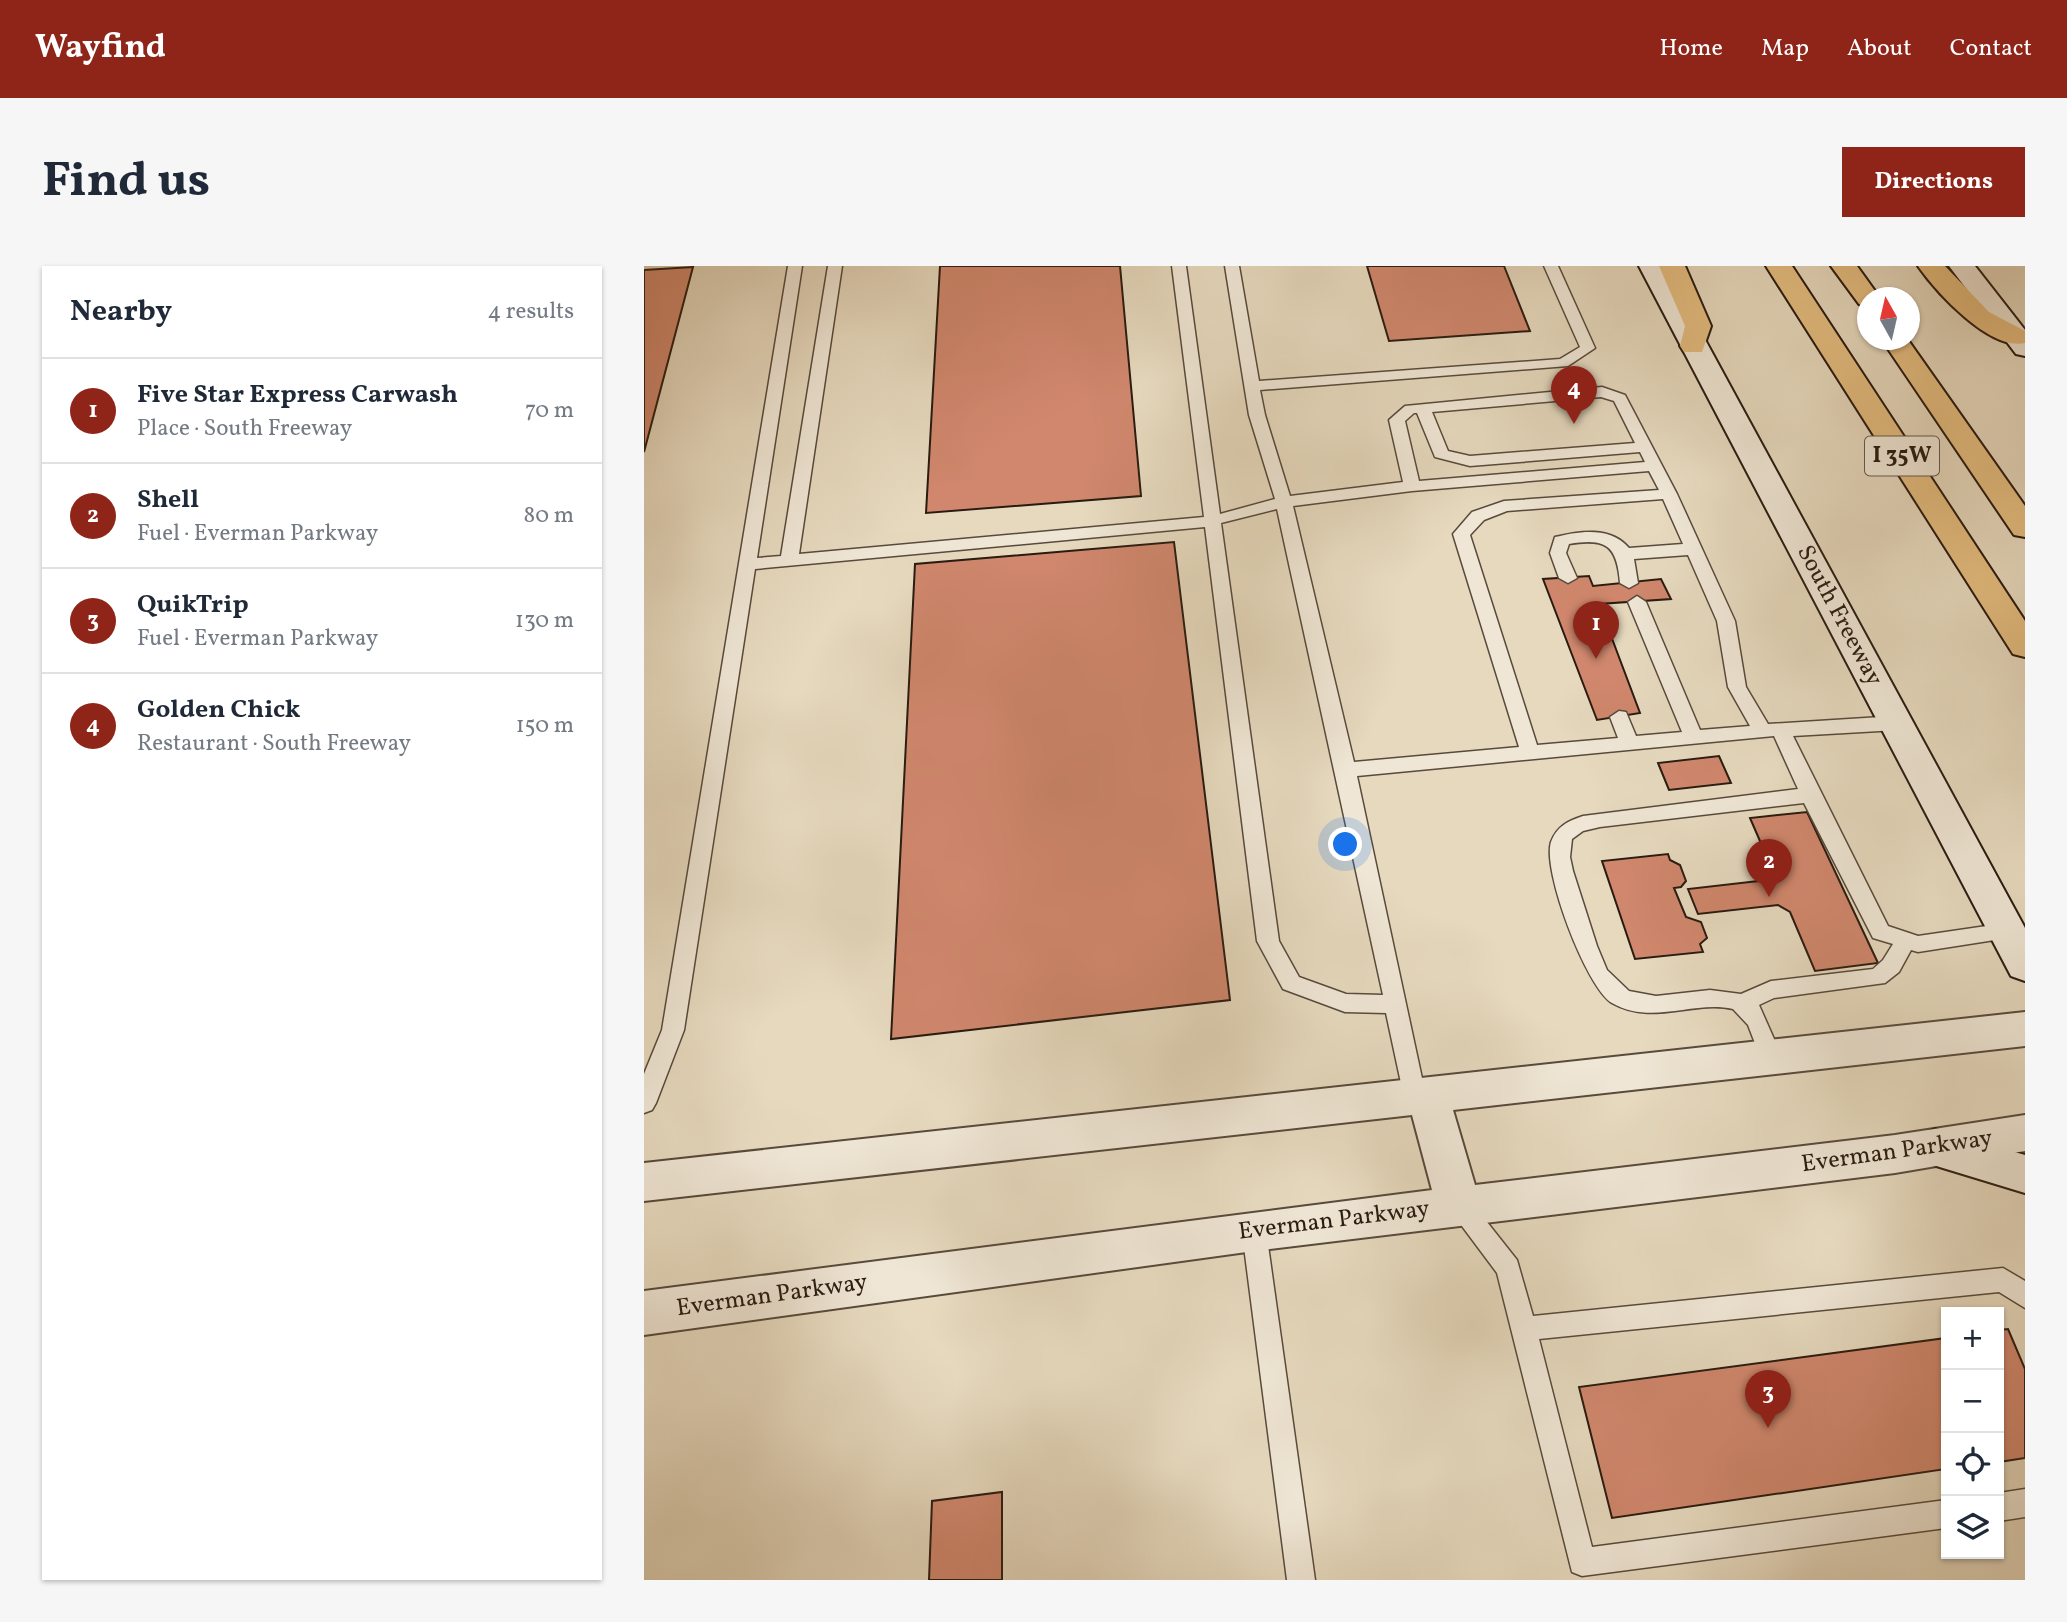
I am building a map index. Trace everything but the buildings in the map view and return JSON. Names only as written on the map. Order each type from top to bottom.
[{"type":"highway","points":[[1672,266],[1698,326],[1693,346]]},
{"type":"highway","name":"I 35W","points":[[1779,266],[2025,646]]},
{"type":"highway","points":[[1844,266],[1859,287]]},
{"type":"highway","points":[[1931,266],[1980,318],[2020,342]]},
{"type":"highway","name":"I 35W","points":[[1902,350],[2025,528]]},
{"type":"street","name":"South Freeway","points":[[1652,266],[1955,833],[2016,922],[2025,965]]},
{"type":"street","points":[[1962,266],[2020,342]]},
{"type":"street","points":[[644,1182],[2025,1029]]},
{"type":"street","points":[[1421,1096],[1460,1206]]},
{"type":"street","name":"Everman Parkway","points":[[644,1313],[1254,1231],[1935,1148],[2025,1133]]},
{"type":"street","points":[[1935,1148],[2025,1174]]},
{"type":"lane","points":[[644,1103],[673,1030],[796,266]]},
{"type":"lane","points":[[789,561],[835,266]]},
{"type":"lane","points":[[1178,266],[1268,942],[1291,983],[1345,1003],[1395,1004]]},
{"type":"lane","points":[[1232,266],[1257,415],[1284,502],[1346,770],[1395,1004],[1421,1096]]},
{"type":"lane","points":[[1252,386],[1563,363],[1588,348],[1551,266]]},
{"type":"lane","points":[[1412,486],[1397,420],[1410,409],[1602,392],[1620,398],[1669,494],[1726,621],[1737,687],[1772,731],[1810,796],[1880,932],[1919,944],[2016,922]]},
{"type":"lane","points":[[1423,408],[1441,454],[1470,461],[1645,447]]},
{"type":"lane","points":[[748,564],[1211,521],[1284,502],[1412,486],[1655,466]]},
{"type":"lane","points":[[1530,752],[1461,534],[1478,516],[1504,506],[1669,494]]},
{"type":"lane","points":[[1568,578],[1558,553],[1561,541],[1584,536],[1608,539],[1624,554],[1629,583]]},
{"type":"lane","points":[[1624,554],[1693,549]]},
{"type":"lane","points":[[1637,602],[1694,738]]},
{"type":"lane","points":[[1619,717],[1629,743]]},
{"type":"lane","points":[[1346,770],[1629,743],[1897,723]]},
{"type":"lane","points":[[1771,1057],[1757,1021],[1743,1003],[1725,998],[1640,1003],[1607,986],[1594,970],[1561,864],[1559,842],[1567,830],[1591,821],[1810,796]]},
{"type":"lane","points":[[1743,1003],[1771,990],[1877,977],[1887,972],[1895,962],[1905,941]]},
{"type":"lane","points":[[1460,1206],[1508,1268],[1582,1562],[1941,1515]]},
{"type":"lane","points":[[1254,1231],[1301,1580]]},
{"type":"lane","points":[[1523,1329],[2003,1280],[2025,1296]]},
{"type":"lane","points":[[2004,1506],[2025,1503]]},
{"type":"place","name":"Golden Chick","points":[[1574,424]]},
{"type":"place","name":"Five Star Express Carwash","points":[[1596,659]]},
{"type":"place","name":"Shell","points":[[1769,897]]},
{"type":"place","name":"QuikTrip","points":[[1768,1428]]}]
